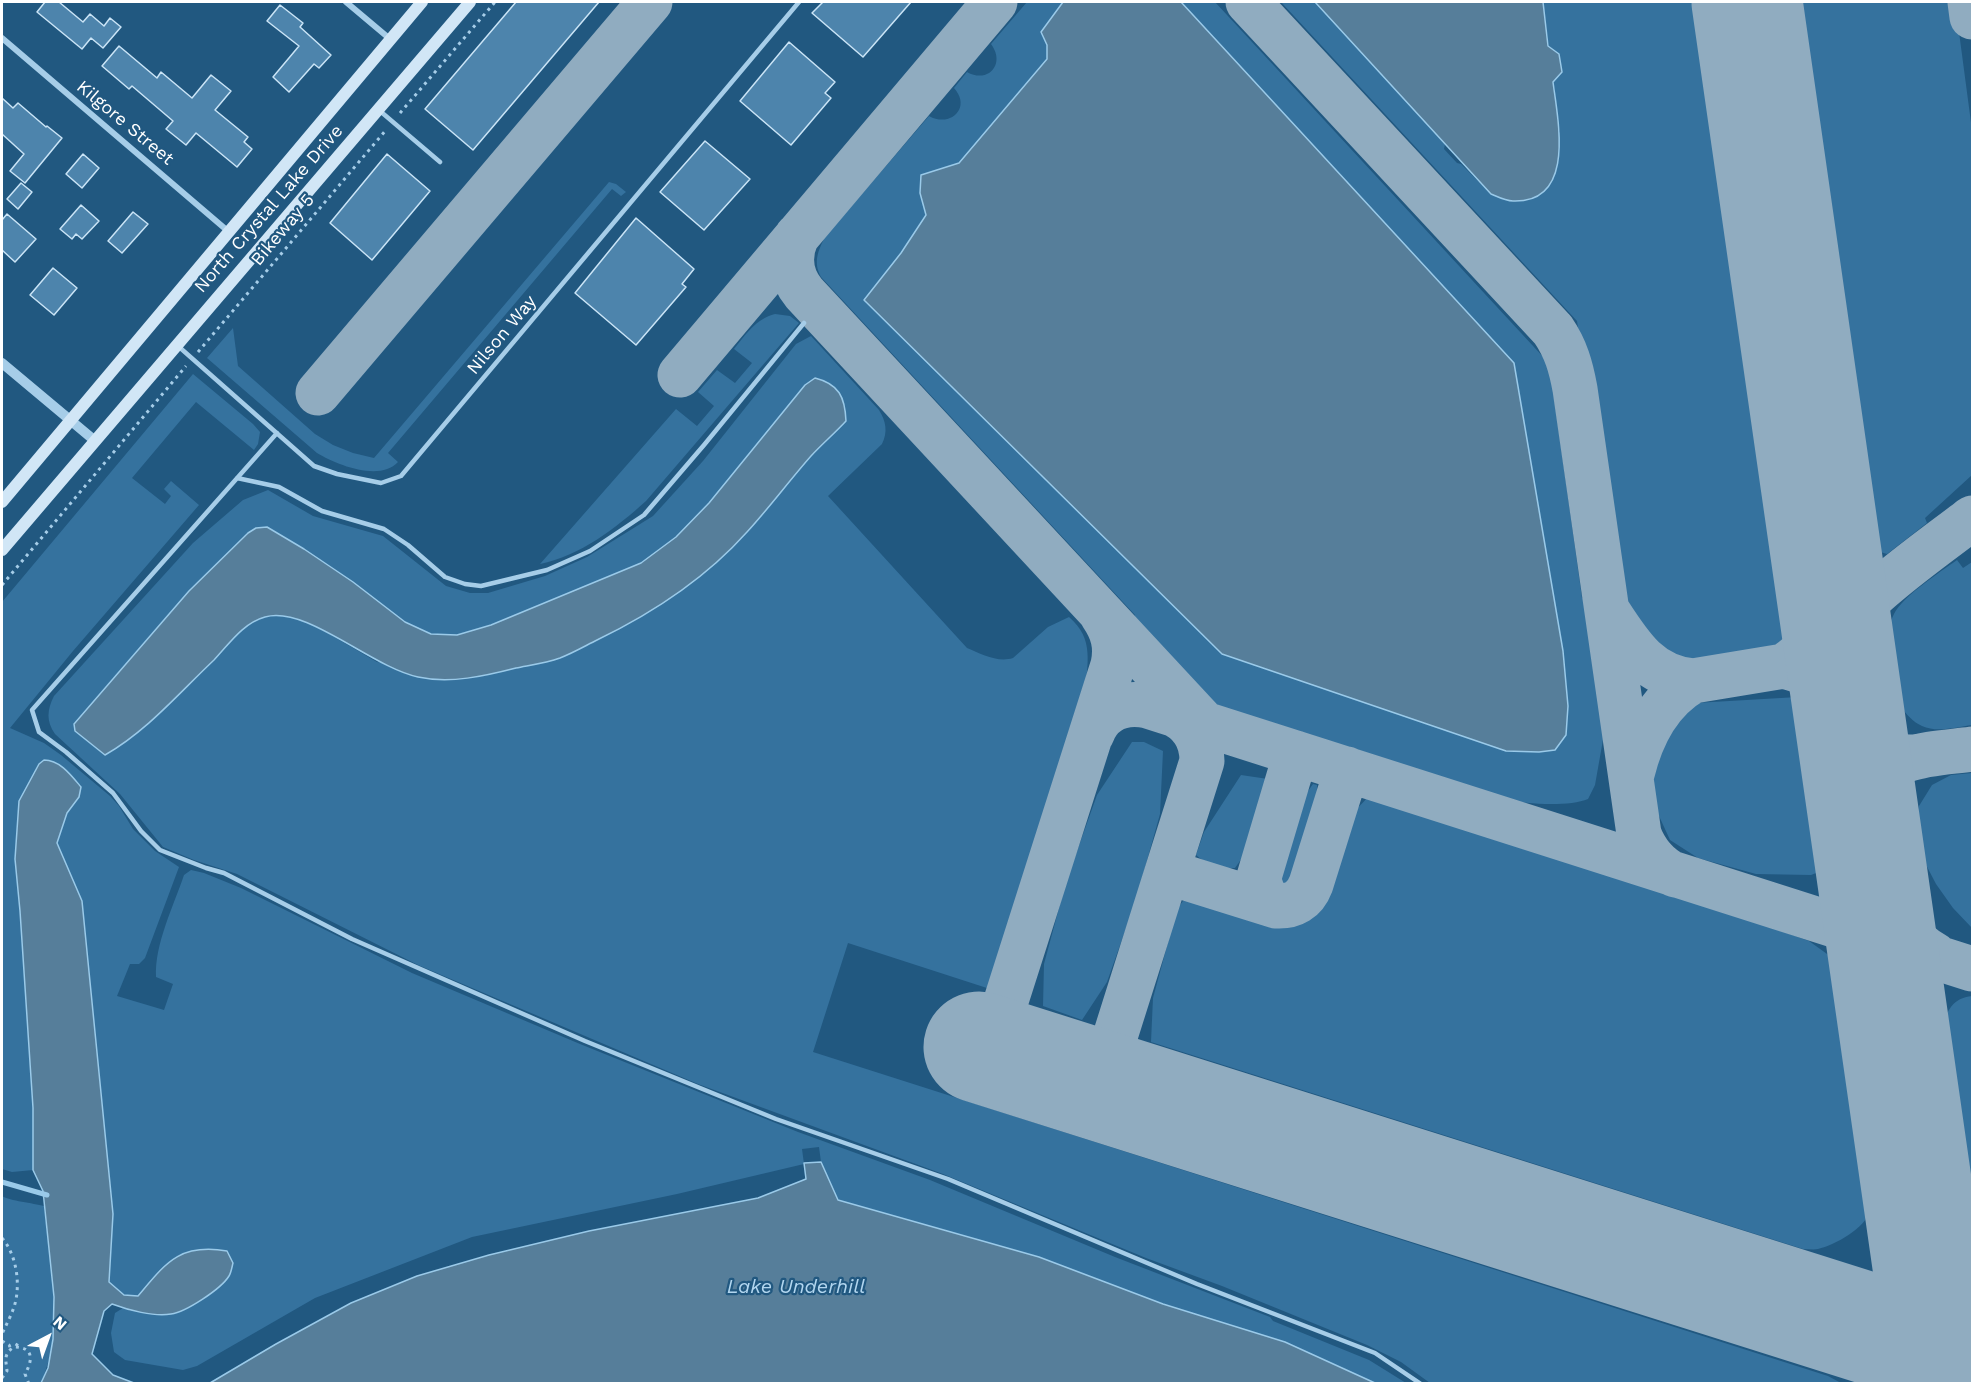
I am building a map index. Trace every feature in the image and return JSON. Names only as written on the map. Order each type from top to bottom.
[{"type":"main road","name":"North Crystal Lake Drive","points":[[2,502],[422,2]]},
{"type":"main road","name":"North Crystal Lake Drive","points":[[2,550],[470,2]]},
{"type":"street","points":[[346,2],[390,39]]},
{"type":"street","name":"Kilgore Street","points":[[2,38],[229,232]]},
{"type":"street","points":[[2,363],[94,440]]},
{"type":"lane","name":"Nilson Way","points":[[176,345],[314,466],[337,474],[381,483],[401,476],[799,2]]},
{"type":"lane","points":[[378,109],[440,162]]},
{"type":"lane","points":[[237,478],[279,487],[322,511],[384,529],[408,545],[445,577],[465,584],[481,586],[547,570],[590,551],[644,515],[804,323]]},
{"type":"lane","points":[[277,433],[32,710],[39,732],[113,793],[141,831],[160,850],[224,873],[352,939],[585,1041],[776,1119],[948,1179],[1197,1284],[1375,1353],[1421,1383]]},
{"type":"path","points":[[403,110],[495,2]]},
{"type":"path","name":"Bikeway 5","points":[[201,348],[385,130]]},
{"type":"path","points":[[2,585],[182,370]]},
{"type":"path","points":[[2,1238],[14,1261],[18,1291],[14,1309],[2,1334]]},
{"type":"path","points":[[2,1341],[11,1349]]},
{"type":"path","points":[[2,1378],[7,1371],[6,1354],[19,1341]]},
{"type":"path","points":[[16,1346],[25,1349],[31,1356],[25,1374],[29,1383]]},
{"type":"shaded area","points":[[1027,2],[1063,2],[1041,32],[1047,45],[1047,58],[959,163],[922,175],[920,193],[926,214],[901,253],[865,300],[1222,654],[1568,706],[1563,651],[1514,363],[1181,2],[1215,2],[1546,360],[1551,375],[1582,598],[1590,597],[1604,734],[1595,785],[1588,799],[1559,804],[1506,800],[1303,736],[1215,705],[1129,621],[1135,615],[821,277],[817,257],[825,237],[929,116],[944,120],[956,114],[961,103],[954,88],[967,72],[982,76],[992,70],[997,58],[991,44]]},
{"type":"shaded area","points":[[1281,2],[1315,2],[1445,144],[1444,149],[1491,194],[1560,132],[1543,2],[1699,2],[1790,644],[1681,661],[1651,640],[1640,628],[1617,591],[1577,321]]},
{"type":"shaded area","points":[[1794,2],[1955,2],[1972,130],[1972,475],[1925,518],[1927,523],[1887,554],[1871,546]]},
{"type":"shaded area","points":[[609,182],[616,184],[626,192],[621,196],[612,189],[388,453],[398,462],[390,468],[381,471],[358,470],[317,453],[207,358],[233,328],[238,366],[315,434],[333,445],[374,458]]},
{"type":"shaded area","points":[[775,314],[790,316],[799,323],[646,501],[597,540],[569,555],[540,564],[676,409],[697,426],[714,406],[698,392],[717,370],[735,383],[752,363],[734,349],[757,323]]},
{"type":"shaded area","points":[[811,336],[879,410],[885,422],[886,431],[882,444],[828,496],[967,648],[996,659],[1013,658],[1048,627],[1069,617],[1083,634],[1088,662],[1085,694],[990,989],[848,943],[813,1052],[1828,1376],[1841,1383],[1430,1383],[1401,1362],[1367,1345],[1146,1258],[943,1174],[698,1084],[418,965],[237,874],[163,847],[120,794],[52,729],[48,715],[54,696],[193,543],[243,500],[268,490],[313,516],[383,536],[446,586],[470,593],[488,593],[545,576],[587,557],[653,516],[703,461],[796,344]],"holes":[[[805,385],[845,421],[812,454],[485,676],[377,662],[312,624],[295,617],[276,614],[245,626],[144,727],[105,755],[75,731],[74,723],[189,591],[247,533],[354,583],[405,622],[431,634],[456,635],[491,625],[641,563],[676,537],[709,503]]]},
{"type":"shaded area","points":[[193,374],[253,424],[260,432],[258,444],[254,450],[196,402],[132,478],[165,504],[171,496],[164,489],[171,481],[199,505],[10,728],[44,743],[61,755],[110,796],[133,829],[155,851],[179,867],[145,958],[139,964],[130,964],[117,996],[164,1010],[173,984],[156,977],[161,939],[184,875],[191,870],[204,873],[241,888],[412,973],[798,1132],[930,1180],[1115,1257],[1270,1317],[1273,1321],[1369,1360],[1406,1383],[1375,1383],[1285,1342],[1163,1304],[1006,1248],[837,1200],[821,1162],[819,1147],[802,1149],[804,1164],[677,1194],[472,1237],[315,1298],[197,1366],[183,1370],[125,1360],[114,1352],[111,1333],[115,1313],[123,1308],[131,1311],[161,1268],[139,1296],[124,1295],[109,1282],[113,1213],[82,901],[57,843],[67,813],[79,797],[29,786],[19,801],[15,859],[33,1108],[33,1170],[12,1172],[2,1169],[2,602]]},
{"type":"shaded area","points":[[1957,560],[1963,568],[1972,562],[1972,725],[1934,729],[1922,726],[1910,718],[1894,692],[1887,659],[1889,627],[1898,607],[1905,600]]},
{"type":"shaded area","points":[[1798,697],[1822,843],[1824,870],[1811,875],[1756,874],[1698,858],[1670,840],[1654,805],[1648,773],[1661,743],[1672,727],[1695,703]]},
{"type":"shaded area","points":[[1132,742],[1144,742],[1163,751],[1160,814],[1136,900],[1107,982],[1082,1020],[1043,1006],[1044,964],[1066,882],[1097,795]]},
{"type":"shaded area","points":[[1972,773],[1972,928],[1953,908],[1936,884],[1914,835],[1919,806],[1932,785],[1951,775]]},
{"type":"shaded area","points":[[1241,775],[1268,779],[1264,818],[1251,846],[1235,868],[1219,867],[1209,864],[1196,855],[1204,832]]},
{"type":"shaded area","points":[[1313,784],[1317,785],[1316,826],[1308,852],[1286,884],[1282,883],[1282,844],[1291,815]]},
{"type":"shaded area","points":[[1367,798],[1694,900],[1809,941],[1834,959],[1838,965],[1870,1210],[1863,1223],[1849,1235],[1833,1244],[1816,1249],[1803,1249],[1151,1042],[1153,998],[1177,909],[1183,901],[1222,902],[1281,915],[1296,912],[1308,905],[1316,895],[1343,827]]},
{"type":"shaded area","points":[[1972,996],[1972,1233],[1942,1028],[1955,1002]]},
{"type":"shaded area","points":[[2,1196],[44,1206],[52,1273],[54,1318],[48,1362],[41,1383],[2,1383]]},
{"type":"water","points":[[1063,2],[1181,2],[1514,363],[1563,651],[1568,706],[1566,735],[1555,750],[1506,751],[1222,654],[864,300],[901,253],[926,215],[920,193],[921,175],[959,163],[1047,59],[1047,45],[1041,32]]},
{"type":"water","points":[[1315,2],[1543,2],[1548,46],[1559,54],[1562,72],[1553,82],[1558,117],[1558,157],[1555,175],[1547,189],[1533,198],[1513,201],[1491,194]]},
{"type":"water","points":[[815,378],[830,384],[839,393],[844,405],[846,421],[811,456],[747,532],[714,565],[658,606],[618,630],[570,654],[549,661],[480,676],[430,679],[400,671],[380,662],[300,620],[281,616],[265,617],[243,629],[162,711],[135,735],[105,755],[75,731],[74,724],[189,591],[248,533],[256,528],[267,527],[304,549],[353,582],[405,622],[431,634],[457,635],[491,625],[641,563],[676,537],[709,503],[805,385]]},
{"type":"water","points":[[44,760],[60,765],[81,787],[79,797],[67,813],[57,843],[82,901],[113,1214],[109,1282],[124,1295],[138,1296],[166,1265],[185,1253],[197,1250],[227,1251],[233,1263],[229,1276],[219,1287],[194,1305],[177,1312],[164,1315],[149,1314],[112,1304],[104,1311],[92,1354],[113,1375],[134,1383],[41,1383],[48,1368],[53,1339],[54,1297],[43,1191],[33,1170],[33,1108],[15,859],[19,801],[39,764]]},
{"type":"water","name":"Lake Underhill","points":[[821,1162],[838,1200],[1039,1257],[1163,1304],[1285,1342],[1375,1383],[210,1383],[351,1303],[417,1276],[489,1255],[589,1231],[758,1198],[806,1179],[804,1163]]},
{"type":"building","points":[[45,2],[59,2],[83,22],[90,14],[104,26],[110,18],[121,27],[103,48],[91,38],[82,49],[37,12]]},
{"type":"building","points":[[516,2],[599,2],[473,150],[425,109]]},
{"type":"building","points":[[823,2],[911,2],[863,57],[812,13]]},
{"type":"building","points":[[280,5],[303,23],[300,27],[331,55],[319,68],[314,64],[289,92],[273,77],[299,46],[267,21]]},
{"type":"building","points":[[789,42],[835,82],[825,93],[831,98],[791,145],[740,101]]},
{"type":"building","points":[[119,46],[157,78],[161,72],[192,98],[211,75],[231,91],[215,110],[248,137],[244,142],[252,149],[237,167],[196,133],[186,145],[166,129],[173,121],[132,86],[129,89],[102,66]]},
{"type":"building","points":[[2,98],[13,108],[18,103],[62,138],[25,183],[10,171],[24,154],[2,134]]},
{"type":"building","points":[[705,141],[750,179],[704,230],[660,192]]},
{"type":"building","points":[[83,154],[99,168],[82,188],[66,174]]},
{"type":"building","points":[[387,154],[430,191],[372,260],[330,223]]},
{"type":"building","points":[[21,183],[32,192],[18,209],[7,199]]},
{"type":"building","points":[[81,205],[99,221],[82,239],[76,234],[72,239],[60,229]]},
{"type":"building","points":[[133,212],[148,224],[122,253],[108,241]]},
{"type":"building","points":[[7,214],[36,239],[15,262],[2,250],[2,220]]},
{"type":"building","points":[[636,218],[694,269],[682,284],[686,287],[636,345],[575,293]]},
{"type":"building","points":[[53,268],[77,288],[54,315],[30,295]]},
{"type":"waterway","points":[[2,1182],[47,1195]]},
{"type":"taxiway","points":[[318,393],[650,2]]},
{"type":"taxiway","points":[[680,375],[995,2]]},
{"type":"taxiway","points":[[1248,2],[1553,330],[1565,351],[1575,389],[1639,834],[1653,858],[1675,875]]},
{"type":"taxiway","points":[[1970,2],[1972,17]]},
{"type":"taxiway","points":[[797,236],[792,251],[792,266],[796,280],[804,293],[1200,719]]},
{"type":"taxiway","points":[[1847,699],[1846,643],[1849,626],[1856,614],[1885,585],[1972,518]]},
{"type":"taxiway","points":[[1834,608],[1825,625],[1813,640],[1784,666],[1819,679],[1842,696],[1848,704]]},
{"type":"taxiway","points":[[1609,613],[1625,637],[1653,667],[1678,678],[1693,681],[1670,699],[1653,721],[1640,747],[1632,774]]},
{"type":"taxiway","points":[[990,1051],[1113,665],[1115,651],[1113,639],[1102,615]]},
{"type":"taxiway","points":[[1693,681],[1784,666]]},
{"type":"taxiway","points":[[1092,734],[1101,718],[1114,709],[1130,705],[1148,706],[1972,969]]},
{"type":"taxiway","points":[[1141,1098],[1124,1080],[1116,1067],[1113,1043],[1202,761],[1200,745],[1194,731],[1183,720],[1169,712]]},
{"type":"taxiway","points":[[1850,718],[1862,735],[1883,752],[1902,757],[1913,757]]},
{"type":"taxiway","points":[[1865,825],[1871,793],[1878,780],[1888,770],[1900,762],[1929,754],[1972,749]]},
{"type":"taxiway","points":[[1276,906],[1264,894],[1259,877],[1296,753]]},
{"type":"taxiway","points":[[1167,872],[1276,906],[1293,904],[1302,898],[1311,884],[1347,769]]},
{"type":"taxiway","points":[[1866,834],[1874,869],[1890,909],[1910,935],[1935,955]]},
{"type":"taxiway","points":[[1849,930],[1861,937],[1876,956],[1885,979],[1892,1017]]},
{"type":"runway","points":[[1747,2],[1945,1384]]},
{"type":"runway","points":[[979,1047],[1972,1361]]}]
